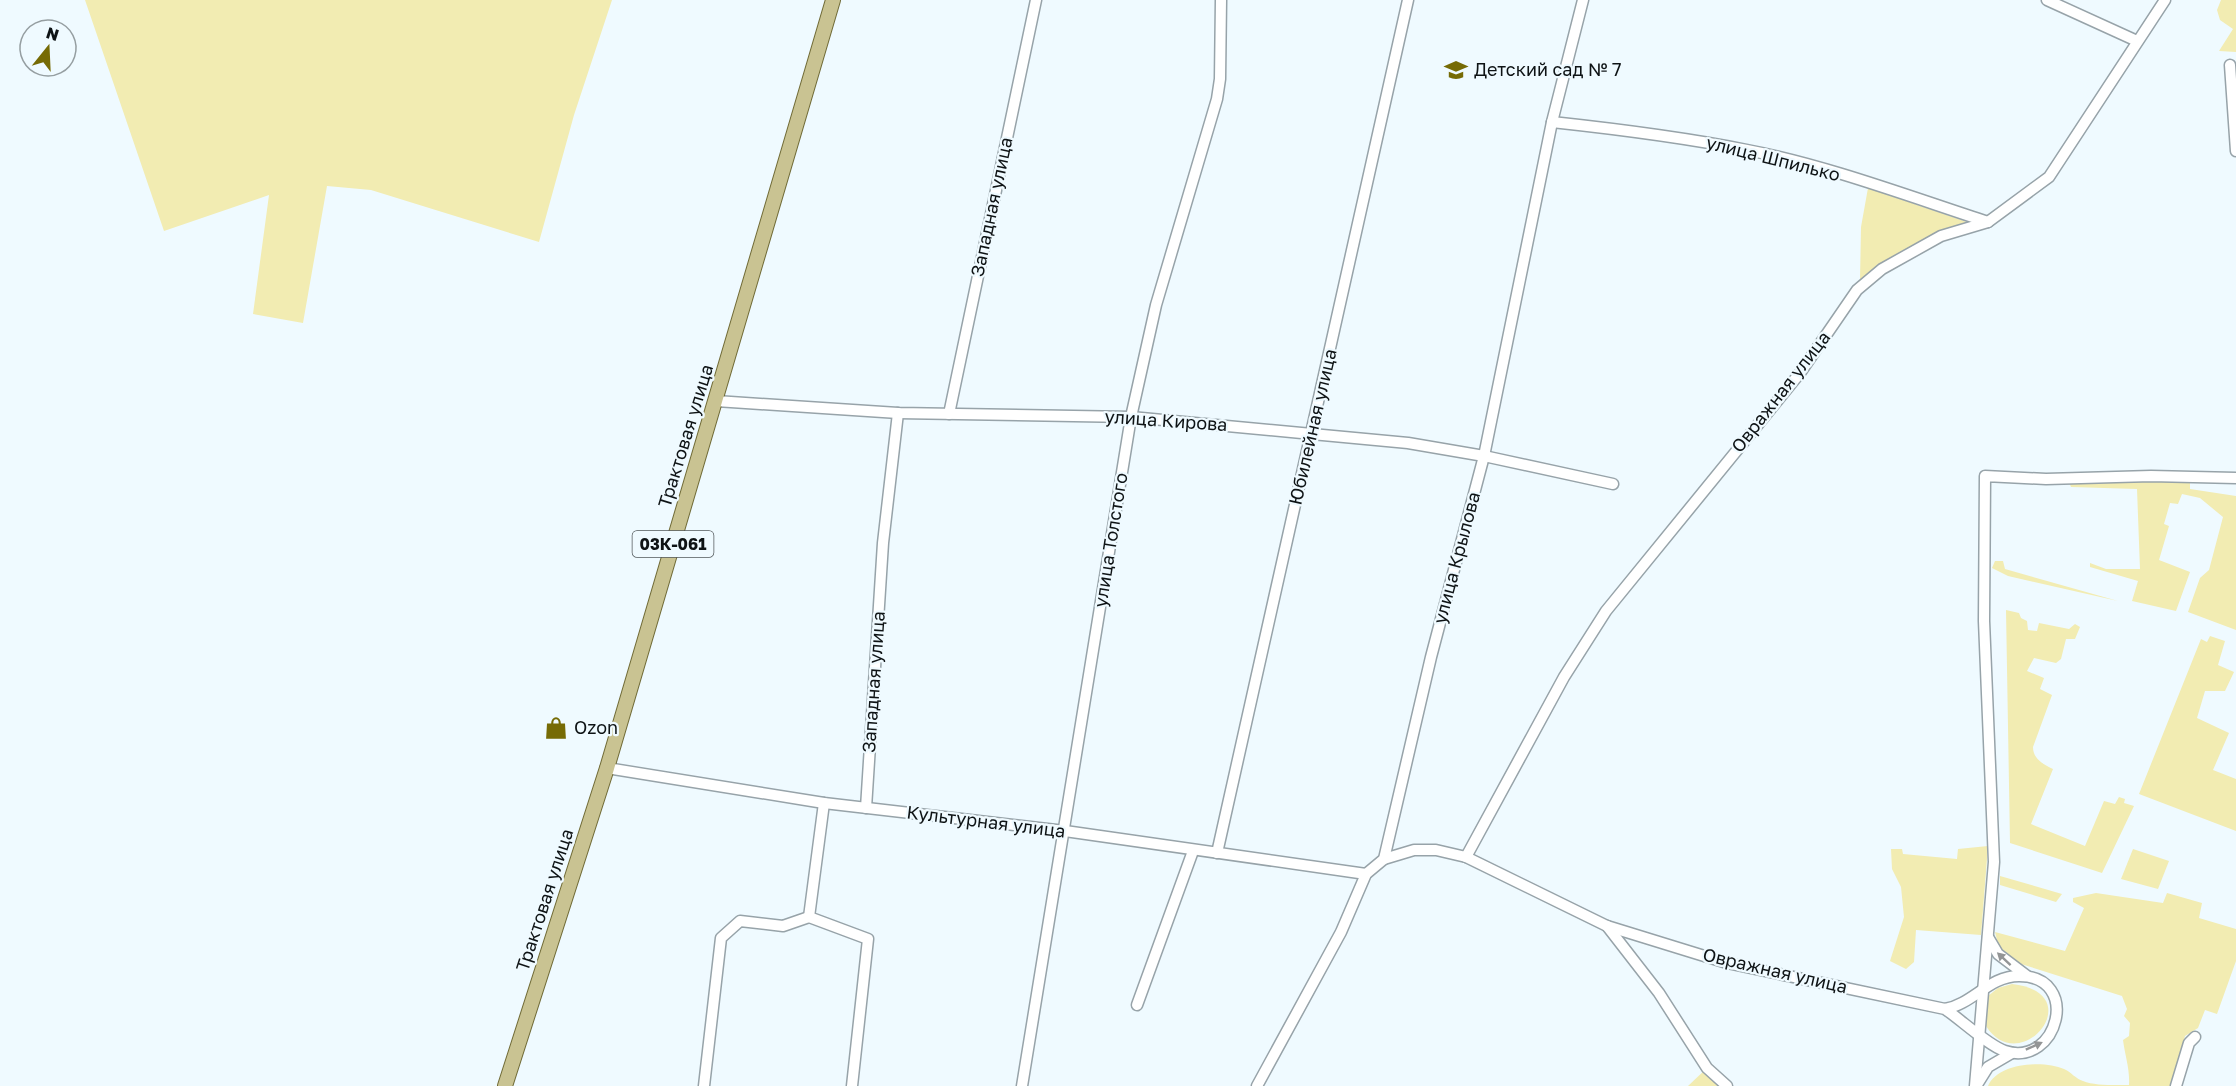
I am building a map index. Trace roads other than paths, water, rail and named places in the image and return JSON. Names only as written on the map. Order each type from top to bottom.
[{"type":"main road","name":"Трактовая улица","points":[[505,1086],[607,768],[833,0]]},
{"type":"street","name":"Западная улица","points":[[949,414],[1036,0]]},
{"type":"street","name":"улица Толстого","points":[[1022,1086],[1131,417],[1156,305],[1217,99],[1220,79],[1221,0]]},
{"type":"street","name":"Юбилейная улица","points":[[1217,854],[1408,0]]},
{"type":"street","name":"улица Крылова","points":[[1384,859],[1431,657],[1484,456],[1552,122],[1583,0]]},
{"type":"street","points":[[2047,0],[2137,41]]},
{"type":"street","name":"Овражная улица","points":[[1466,857],[1564,677],[1606,611],[1800,373],[1857,290],[1881,268],[1941,236],[1988,222],[2049,177],[2164,0]]},
{"type":"street","points":[[2230,65],[2236,151]]},
{"type":"street","name":"улица Шпилько","points":[[1552,122],[1666,135],[1749,150],[1864,182],[1988,222]]},
{"type":"street","name":"улица Кирова","points":[[716,400],[898,412],[1131,417],[1408,443],[1484,456],[1613,484]]},
{"type":"street","name":"Западная улица","points":[[866,808],[883,543],[898,412]]},
{"type":"street","points":[[1976,1086],[1994,862],[1983,569],[1985,476],[2046,479],[2151,476],[2236,478]]},
{"type":"street","name":"Культурная улица","points":[[607,768],[824,803],[1065,831],[1192,851],[1366,874]]},
{"type":"street","points":[[809,917],[824,803]]},
{"type":"street","name":"Овражная улица","points":[[1384,859],[1414,850],[1436,850],[1466,857],[1607,926],[1727,963],[1944,1009]]},
{"type":"street","points":[[1137,1005],[1192,851]]},
{"type":"street","points":[[1257,1086],[1341,932],[1366,874],[1384,859]]},
{"type":"street","points":[[704,1086],[721,938],[740,921],[783,926],[809,917],[868,939],[852,1086]]},
{"type":"street","name":"Овражная улица","points":[[1607,926],[1659,993],[1707,1068],[1727,1086]]},
{"type":"street","points":[[1976,1086],[1988,1067],[2012,1053],[2033,1048],[2046,1040],[2057,1017],[2053,993],[2042,982],[2029,977],[1998,954],[1987,934]]},
{"type":"street","points":[[1944,1009],[1968,1001],[2005,977],[2029,977]]},
{"type":"street","points":[[1944,1009],[1996,1046],[2012,1053]]},
{"type":"street","points":[[1965,1023],[1972,1042],[1976,1086]]},
{"type":"street","points":[[2176,1086],[2189,1043],[2195,1037]]},
{"type":"place","name":"Детский сад № 7","points":[[1456,70]]},
{"type":"place","name":"Ozon","points":[[556,728]]}]
